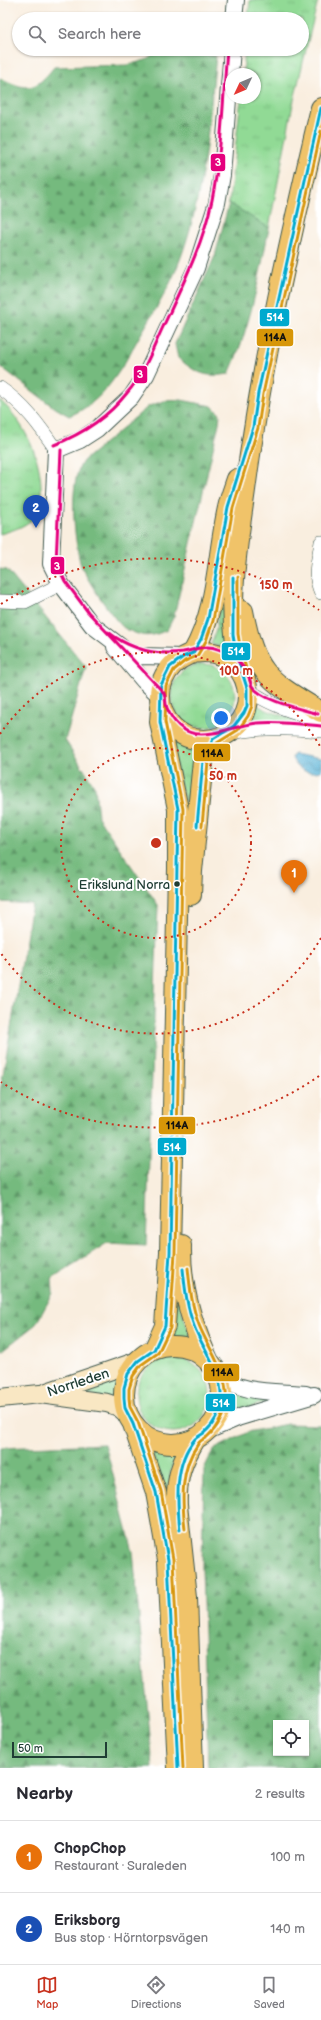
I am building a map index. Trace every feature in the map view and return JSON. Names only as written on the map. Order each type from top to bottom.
[{"type":"main road","points":[[193,1768],[187,1597],[176,1490],[183,1461],[201,1435],[214,1420],[221,1405],[221,1388],[201,1345],[187,1304],[181,1254],[192,871],[203,761],[220,736],[242,718],[247,707],[246,683],[236,653],[233,585],[236,547],[258,393],[321,108]]},
{"type":"main road","points":[[178,1768],[168,1560],[157,1499],[124,1398],[124,1388],[128,1374],[146,1355],[164,1326],[170,1253],[178,809],[160,722],[160,702],[161,685],[166,672],[188,655],[201,639],[208,619],[228,507],[253,427]]},
{"type":"main road","points":[[253,427],[249,496],[242,550],[243,609],[246,626],[252,649],[262,669],[273,682],[321,712]]},
{"type":"main road","points":[[188,655],[211,652],[224,657],[237,667],[246,683]]},
{"type":"main road","points":[[160,702],[170,724],[183,735],[197,740],[220,736]]},
{"type":"main road","points":[[146,1355],[163,1347],[179,1346],[198,1353],[213,1369]]},
{"type":"main road","name":"Norrleden","points":[[0,1398],[40,1394],[73,1384],[146,1355]]},
{"type":"main road","name":"Norrleden","points":[[40,1394],[107,1403],[119,1407],[131,1419]]},
{"type":"main road","points":[[131,1419],[146,1436],[162,1443],[179,1444],[201,1435]]},
{"type":"street","points":[[235,12],[236,0]]},
{"type":"street","points":[[56,450],[80,440],[97,429],[130,397],[146,375],[196,268],[217,203],[222,175],[231,56]]},
{"type":"street","points":[[0,388],[13,397],[37,422],[56,450],[51,564],[61,584],[92,625],[107,638],[125,650],[140,656],[188,655]]},
{"type":"street","points":[[321,542],[316,562],[318,585],[321,593]]},
{"type":"street","points":[[0,601],[25,602],[61,584]]},
{"type":"street","points":[[107,638],[160,702]]},
{"type":"street","points":[[246,683],[258,697],[287,711],[321,720]]},
{"type":"street","points":[[220,736],[247,730],[282,728],[321,731]]},
{"type":"street","points":[[213,1369],[230,1384],[248,1389],[318,1395]]},
{"type":"street","points":[[201,1435],[240,1417],[318,1395]]},
{"type":"green space","points":[[250,0],[318,0],[309,37],[309,12],[249,12]]},
{"type":"green space","points":[[153,56],[216,56],[204,164],[199,191],[193,218],[176,270],[158,305],[118,374],[110,384],[92,403],[69,416],[52,406],[0,366],[0,78],[17,85],[30,87],[41,81],[54,67],[127,65],[146,60]]},
{"type":"green space","points":[[244,56],[305,56],[293,104],[269,228],[229,203],[240,104],[261,104],[261,68],[243,68]]},
{"type":"green space","points":[[229,203],[269,228],[248,321],[243,339],[229,374],[207,375],[196,371],[178,358],[175,344],[215,256]]},
{"type":"green space","points":[[0,400],[26,433],[37,460],[41,488],[37,514],[29,522],[20,527],[0,534]]},
{"type":"green space","points":[[181,400],[212,406],[220,414],[219,423],[174,616],[167,630],[145,636],[124,628],[119,623],[99,597],[82,568],[74,525],[75,482],[78,470],[83,461],[149,406],[164,401]]},
{"type":"green space","points":[[0,569],[7,570],[86,667],[65,740],[95,787],[98,817],[158,905],[146,1245],[107,1243],[52,1278],[53,1293],[36,1324],[3,1350],[0,1349],[0,1092],[32,904],[0,902]]},
{"type":"green space","points":[[224,577],[231,651],[211,644],[216,630]]},
{"type":"green space","points":[[197,664],[209,664],[226,673],[233,684],[235,696],[233,708],[226,719],[209,728],[197,728],[185,723],[176,714],[171,702],[171,690],[176,678],[185,669]]},
{"type":"green space","points":[[256,704],[266,710],[297,720],[296,722],[249,724]]},
{"type":"green space","points":[[169,735],[182,744],[198,748],[194,758],[187,802],[184,801]]},
{"type":"green space","points":[[173,1284],[192,1341],[180,1338],[168,1338]]},
{"type":"green space","points":[[173,1358],[194,1364],[204,1374],[210,1395],[204,1416],[194,1426],[173,1432],[152,1426],[142,1416],[136,1395],[142,1374],[152,1364]]},
{"type":"green space","points":[[119,1374],[115,1399],[70,1393]]},
{"type":"green space","points":[[230,1392],[247,1396],[275,1399],[226,1415],[230,1403]]},
{"type":"green space","points":[[287,1424],[321,1425],[321,1768],[208,1768],[202,1567],[204,1469],[213,1450],[248,1432]]},
{"type":"green space","points":[[105,1444],[133,1552],[153,1768],[0,1768],[0,1448]]},
{"type":"green space","points":[[150,1447],[163,1451],[177,1452],[170,1474],[169,1496],[167,1496]]},
{"type":"water","points":[[294,754],[321,759],[321,771],[307,772],[300,769],[292,758]]},
{"type":"transit line","name":"3","points":[[54,445],[75,436],[94,424],[112,410],[133,386],[147,362],[184,282],[203,233],[212,200],[220,144],[226,56]]},
{"type":"transit line","name":"514","points":[[178,1768],[168,1560],[156,1492],[133,1424],[125,1408],[124,1398],[124,1388],[128,1374],[138,1361],[154,1350],[165,1326],[170,1253],[178,809],[160,722],[161,685],[170,667],[183,657],[193,653],[201,639],[208,619],[228,507],[253,427],[258,393],[321,108]]},
{"type":"transit line","name":"114A","points":[[183,1768],[173,1559],[161,1491],[138,1422],[130,1407],[129,1398],[129,1389],[133,1376],[141,1365],[158,1353],[170,1328],[175,1253],[183,809],[165,722],[166,686],[174,670],[185,661],[197,656],[206,641],[213,621],[233,508],[258,428],[263,394],[321,131]]},
{"type":"transit line","name":"3","points":[[61,450],[56,563],[65,581],[88,612],[164,693],[167,708],[175,722],[184,730],[195,734],[219,732],[244,725],[265,722],[321,726]]},
{"type":"transit line","name":"514","points":[[197,826],[203,761],[213,739],[234,726],[244,713],[247,706],[247,688],[236,653],[233,635],[233,577]]},
{"type":"transit line","name":"114A","points":[[202,826],[208,762],[217,743],[238,730],[248,716],[252,706],[252,687],[241,652],[238,634],[238,577]]},
{"type":"transit line","name":"3","points":[[108,632],[125,643],[153,652],[173,653],[209,647],[223,651],[228,653],[240,663],[247,672],[252,686],[264,696],[282,704],[318,714]]},
{"type":"transit line","name":"114A","points":[[185,1529],[183,1496],[185,1474],[188,1464],[199,1443],[207,1437],[217,1425],[224,1412],[226,1402],[226,1392],[221,1372],[199,1325],[195,1311],[188,1268]]},
{"type":"transit line","name":"514","points":[[180,1530],[178,1483],[183,1459],[195,1439],[205,1432],[214,1422],[221,1400],[221,1390],[216,1371],[198,1335],[192,1319],[187,1298],[183,1269]]},
{"type":"place","name":"Eriksborg","points":[[36,528]]},
{"type":"place","name":"Erikslund Norra","points":[[177,884]]},
{"type":"place","name":"ChopChop","points":[[294,893]]}]
